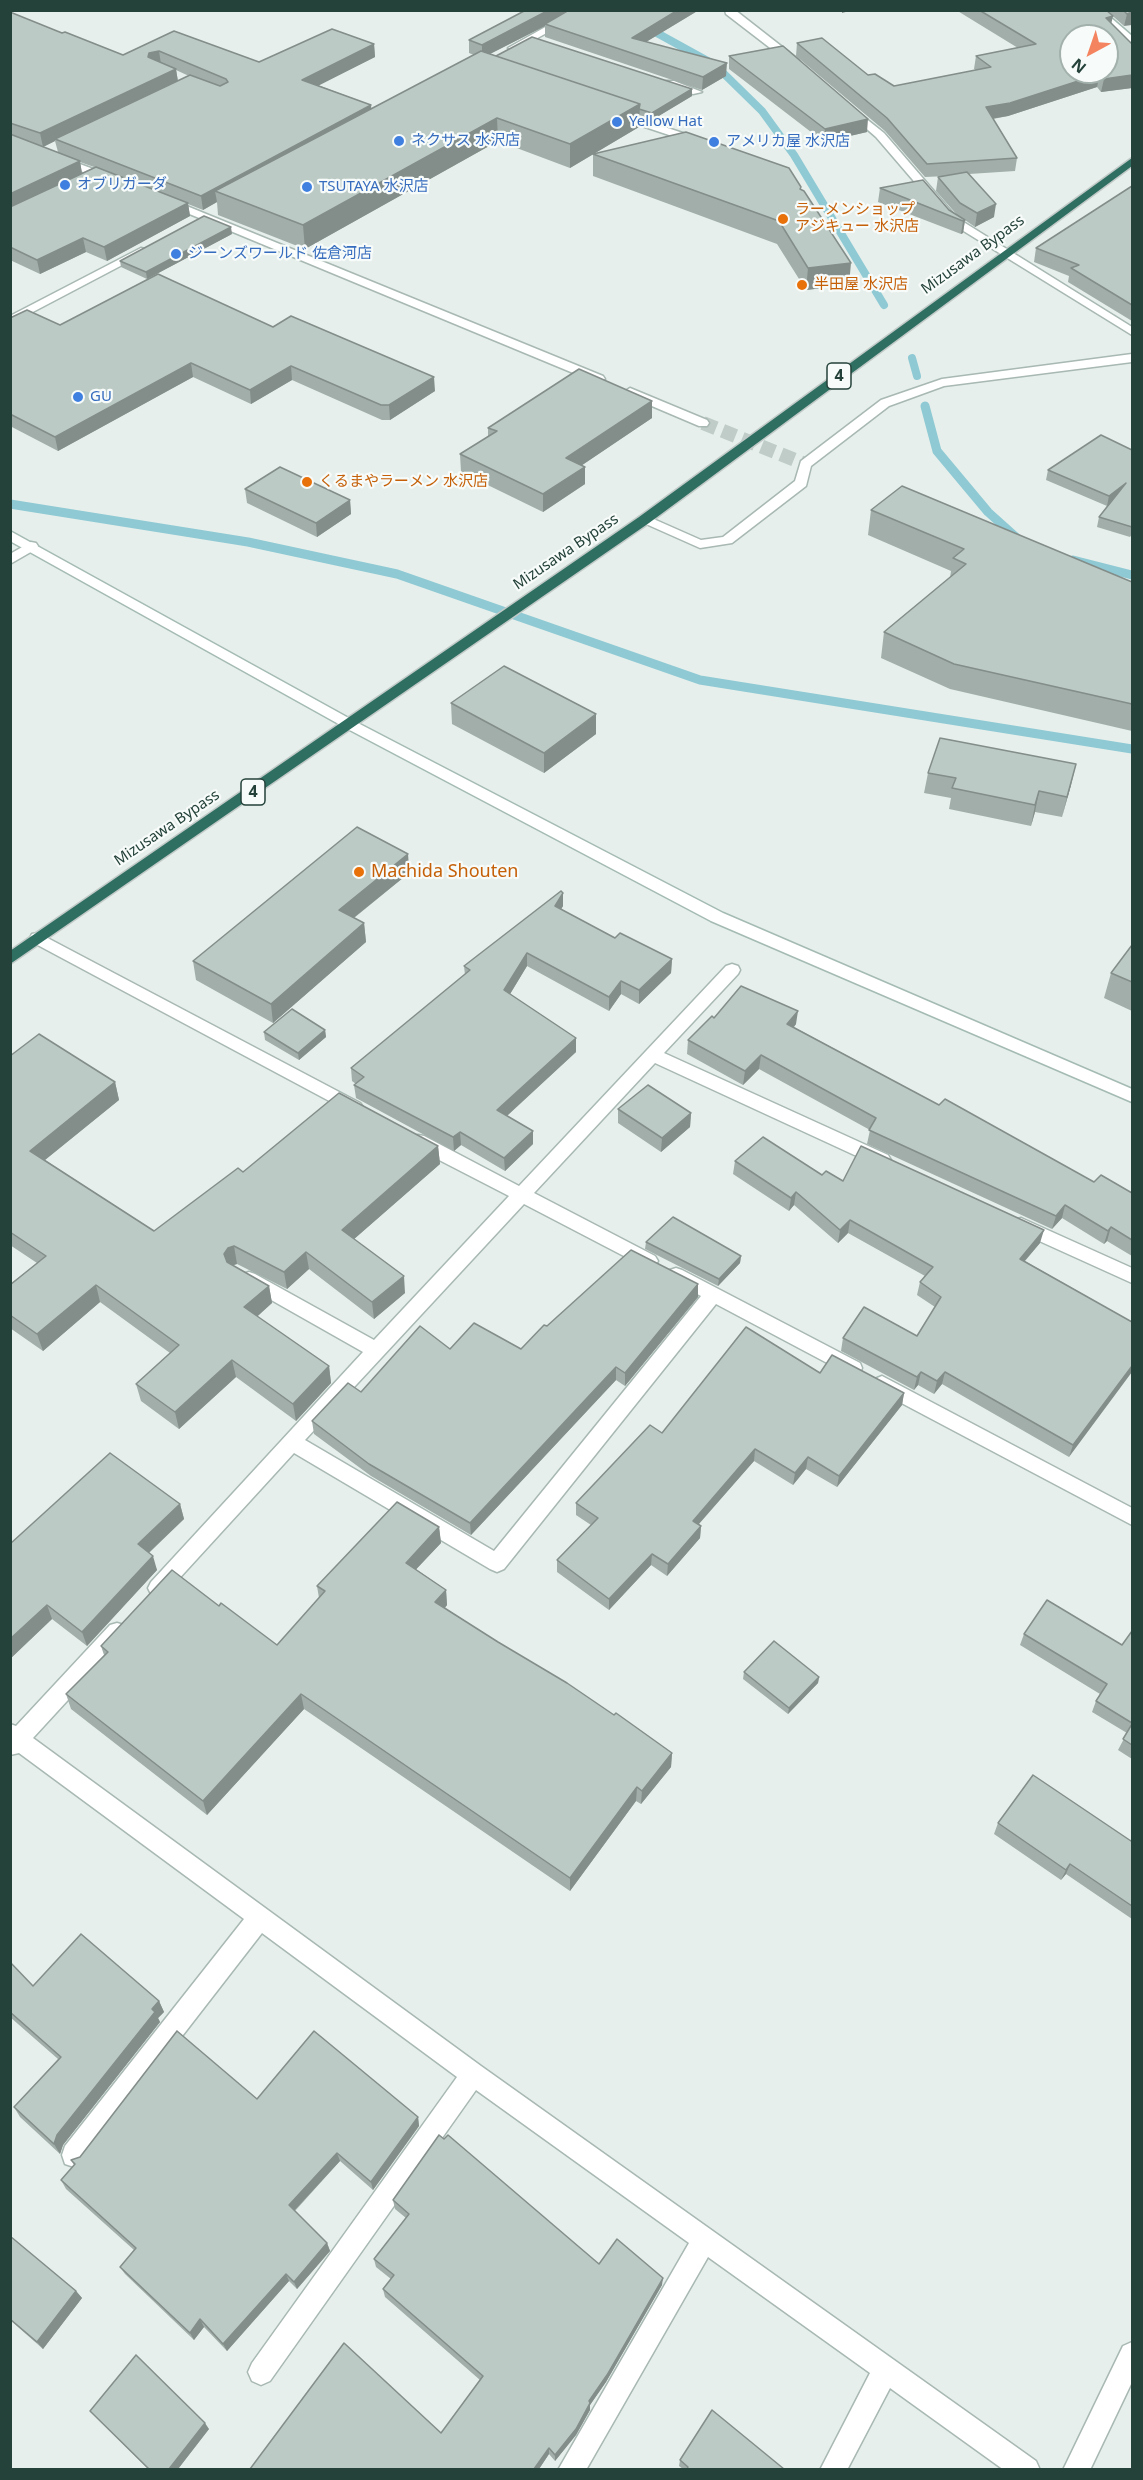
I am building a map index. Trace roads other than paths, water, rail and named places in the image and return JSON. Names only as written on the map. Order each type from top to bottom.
[{"type":"highway","name":"Mizusawa Bypass","points":[[10,958],[644,520],[1132,161]]},
{"type":"street","points":[[1096,10],[1132,41]]},
{"type":"street","points":[[728,11],[803,69]]},
{"type":"street","points":[[504,52],[576,13]]},
{"type":"street","points":[[531,38],[542,42]]},
{"type":"street","points":[[664,81],[697,92]]},
{"type":"street","points":[[837,98],[880,135],[953,220],[1132,332]]},
{"type":"street","points":[[602,109],[715,147]]},
{"type":"street","points":[[43,153],[119,182]]},
{"type":"street","points":[[78,184],[98,174]]},
{"type":"street","points":[[151,195],[703,423]]},
{"type":"street","points":[[10,321],[153,244]]},
{"type":"street","points":[[10,305],[27,312]]},
{"type":"street","points":[[644,520],[700,544],[727,540],[801,483],[805,465],[885,403],[942,383],[1132,358]]},
{"type":"street","points":[[10,535],[349,724],[717,917],[1132,1096]]},
{"type":"street","points":[[10,560],[32,546]]},
{"type":"street","points":[[38,938],[373,1117]]},
{"type":"street","points":[[147,1600],[376,1350],[732,970]]},
{"type":"street","points":[[652,1054],[898,1167]]},
{"type":"street","points":[[405,1134],[520,1196],[713,1294],[1132,1517]]},
{"type":"street","points":[[1004,1217],[1132,1276]]},
{"type":"street","points":[[238,1273],[376,1350]]},
{"type":"street","points":[[292,1443],[497,1563],[713,1294]]},
{"type":"street","points":[[131,1617],[13,1740],[260,1917],[473,2074],[1027,2469]]},
{"type":"street","points":[[74,2155],[260,1917]]},
{"type":"street","points":[[261,2372],[473,2074]]},
{"type":"street","points":[[571,2469],[705,2239]]},
{"type":"street","points":[[1076,2469],[1132,2355]]},
{"type":"street","points":[[833,2469],[887,2368]]},
{"type":"waterway","points":[[646,27],[715,65],[762,111],[794,155],[884,305]]},
{"type":"waterway","points":[[912,358],[917,376]]},
{"type":"waterway","points":[[925,406],[937,451],[988,512],[1017,538]]},
{"type":"waterway","points":[[10,504],[248,542],[397,574],[700,680],[1132,749]]},
{"type":"waterway","points":[[1073,560],[1132,575]]},
{"type":"tunnel","points":[[703,423],[805,464]]},
{"type":"place","name":"Yellow Hat","points":[[617,122]]},
{"type":"place","name":"ネクサス 水沢店","points":[[399,141]]},
{"type":"place","name":"アメリカ屋 水沢店","points":[[714,142]]},
{"type":"place","name":"オブリガーダ","points":[[65,185]]},
{"type":"place","name":"TSUTAYA 水沢店","points":[[307,187]]},
{"type":"place","name":"ラーメンショップ アジキュー 水沢店","points":[[783,219]]},
{"type":"place","name":"ジーンズワールド 佐倉河店","points":[[176,254]]},
{"type":"place","name":"半田屋 水沢店","points":[[802,285]]},
{"type":"place","name":"GU","points":[[78,397]]},
{"type":"place","name":"くるまやラーメン 水沢店","points":[[307,482]]},
{"type":"place","name":"Machida Shouten","points":[[359,872]]}]
